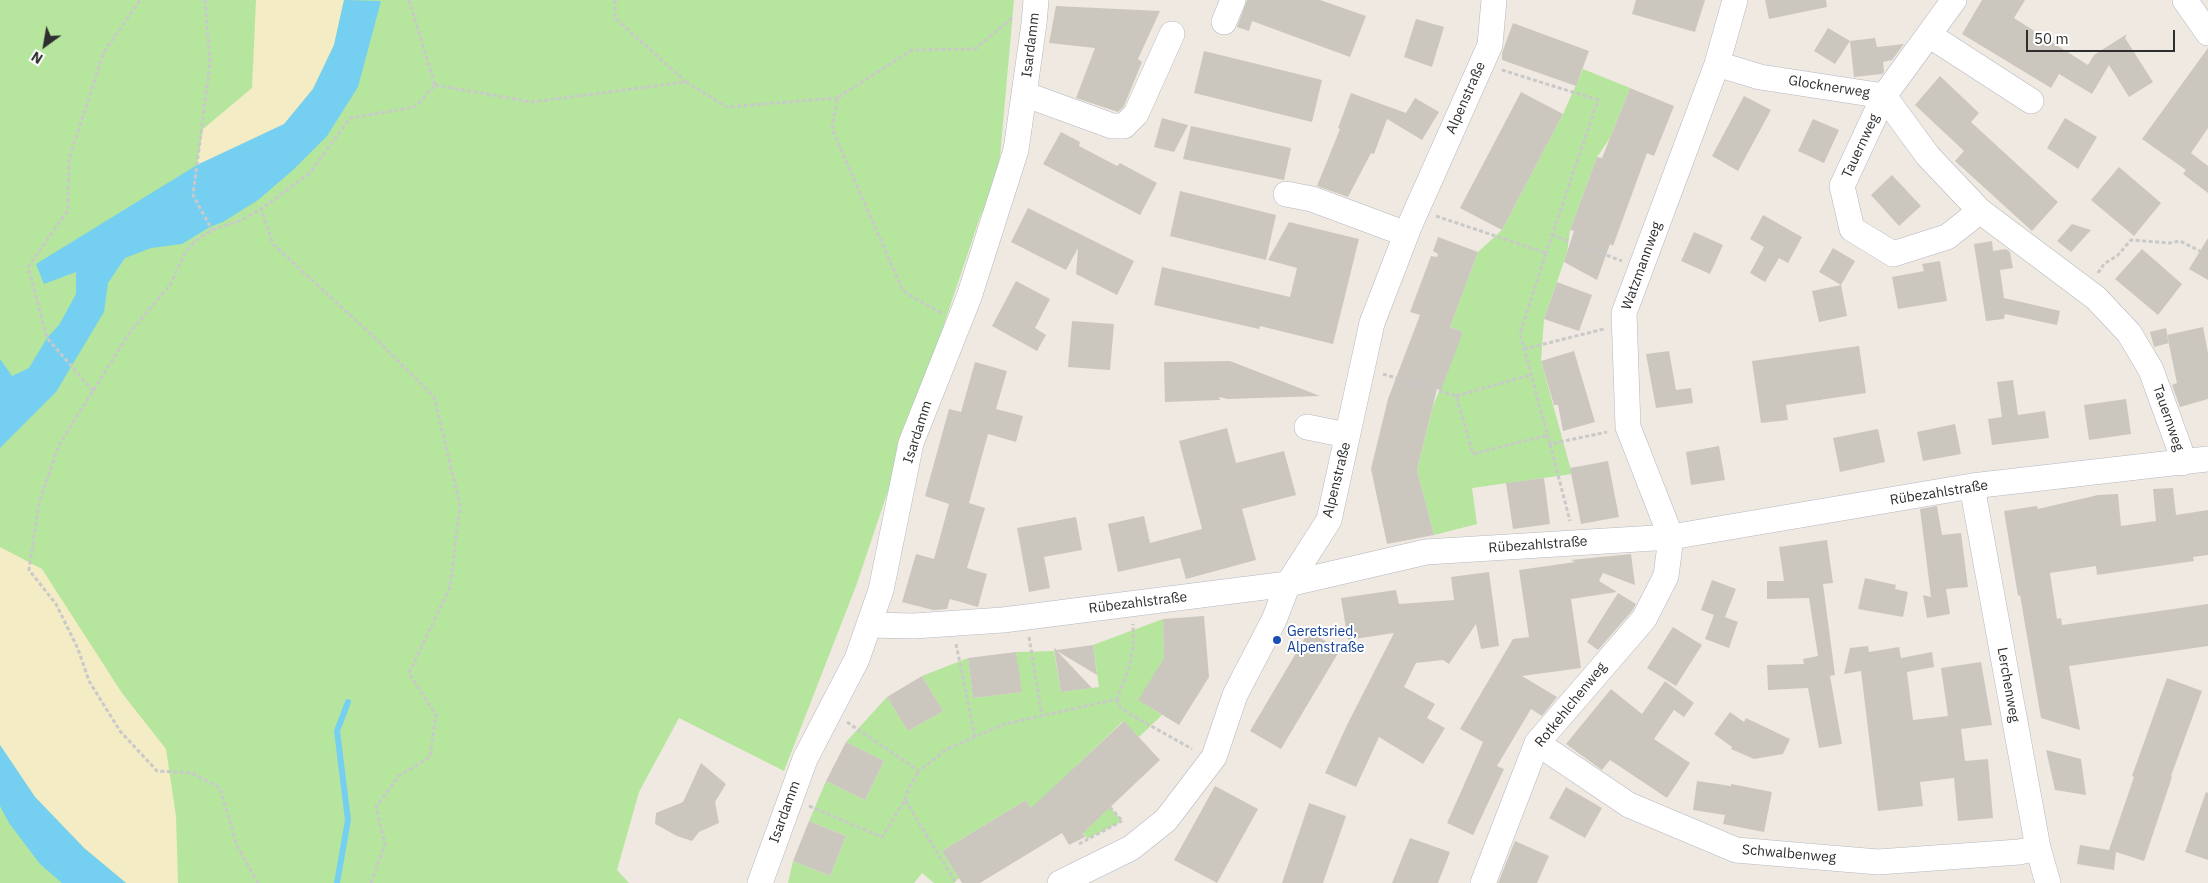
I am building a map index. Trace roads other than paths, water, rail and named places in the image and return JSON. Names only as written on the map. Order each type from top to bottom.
[{"type":"street","name":"Alpenstraße","points":[[1060,883],[1131,848],[1166,820],[1214,757],[1236,695],[1274,620],[1288,584],[1329,520],[1372,323],[1406,234],[1490,45],[1494,0]]},
{"type":"street","name":"Watzmannweg","points":[[1671,537],[1628,427],[1624,312],[1717,64],[1734,0]]},
{"type":"street","name":"Glocknerweg","points":[[1717,64],[1760,77],[1884,96],[1954,0]]},
{"type":"street","points":[[2185,0],[2208,33]]},
{"type":"street","name":"Isardamm","points":[[760,883],[805,759],[857,659],[869,626],[881,590],[912,443],[959,323],[1016,150],[1024,94],[1027,6]]},
{"type":"street","points":[[1024,94],[1112,126],[1124,126],[1136,114],[1172,34]]},
{"type":"street","points":[[1929,35],[2031,101]]},
{"type":"street","name":"Tauernweg","points":[[1980,211],[1947,237],[1893,254],[1852,229],[1842,186],[1884,96],[1928,156],[1980,211],[2096,298],[2130,333],[2152,370],[2180,450],[2182,463]]},
{"type":"street","points":[[1286,194],[1312,199],[1406,234]]},
{"type":"street","points":[[1307,427],[1347,435]]},
{"type":"street","name":"Rübezahlstraße","points":[[869,626],[953,624],[1026,617],[1288,584],[1426,552],[1671,537],[1972,486],[2208,459]]},
{"type":"street","name":"Lerchenweg","points":[[1972,486],[2038,848],[2048,883]]},
{"type":"street","name":"Rotkehlchenweg","points":[[1483,883],[1537,743],[1644,619],[1666,576],[1671,537]]},
{"type":"street","name":"Schwalbenweg","points":[[1537,743],[1629,805],[1736,850],[1878,862],[2019,852],[2038,848]]},
{"type":"water","points":[[344,0],[381,1],[358,87],[327,136],[293,170],[258,200],[223,222],[210,227],[182,244],[151,248],[125,258],[108,283],[104,312],[56,392],[0,448],[0,359],[12,376],[29,368],[47,338],[59,325],[76,294],[76,272],[44,284],[36,264],[197,165],[284,124],[313,89],[334,45]]},
{"type":"water","points":[[0,745],[35,797],[84,848],[126,883],[62,883],[40,864],[9,823],[0,806]]},
{"type":"waterway","points":[[337,883],[348,820],[337,731],[348,702]]},
{"type":"place","name":"Geretsried, Alpenstraße","points":[[1277,640]]}]
